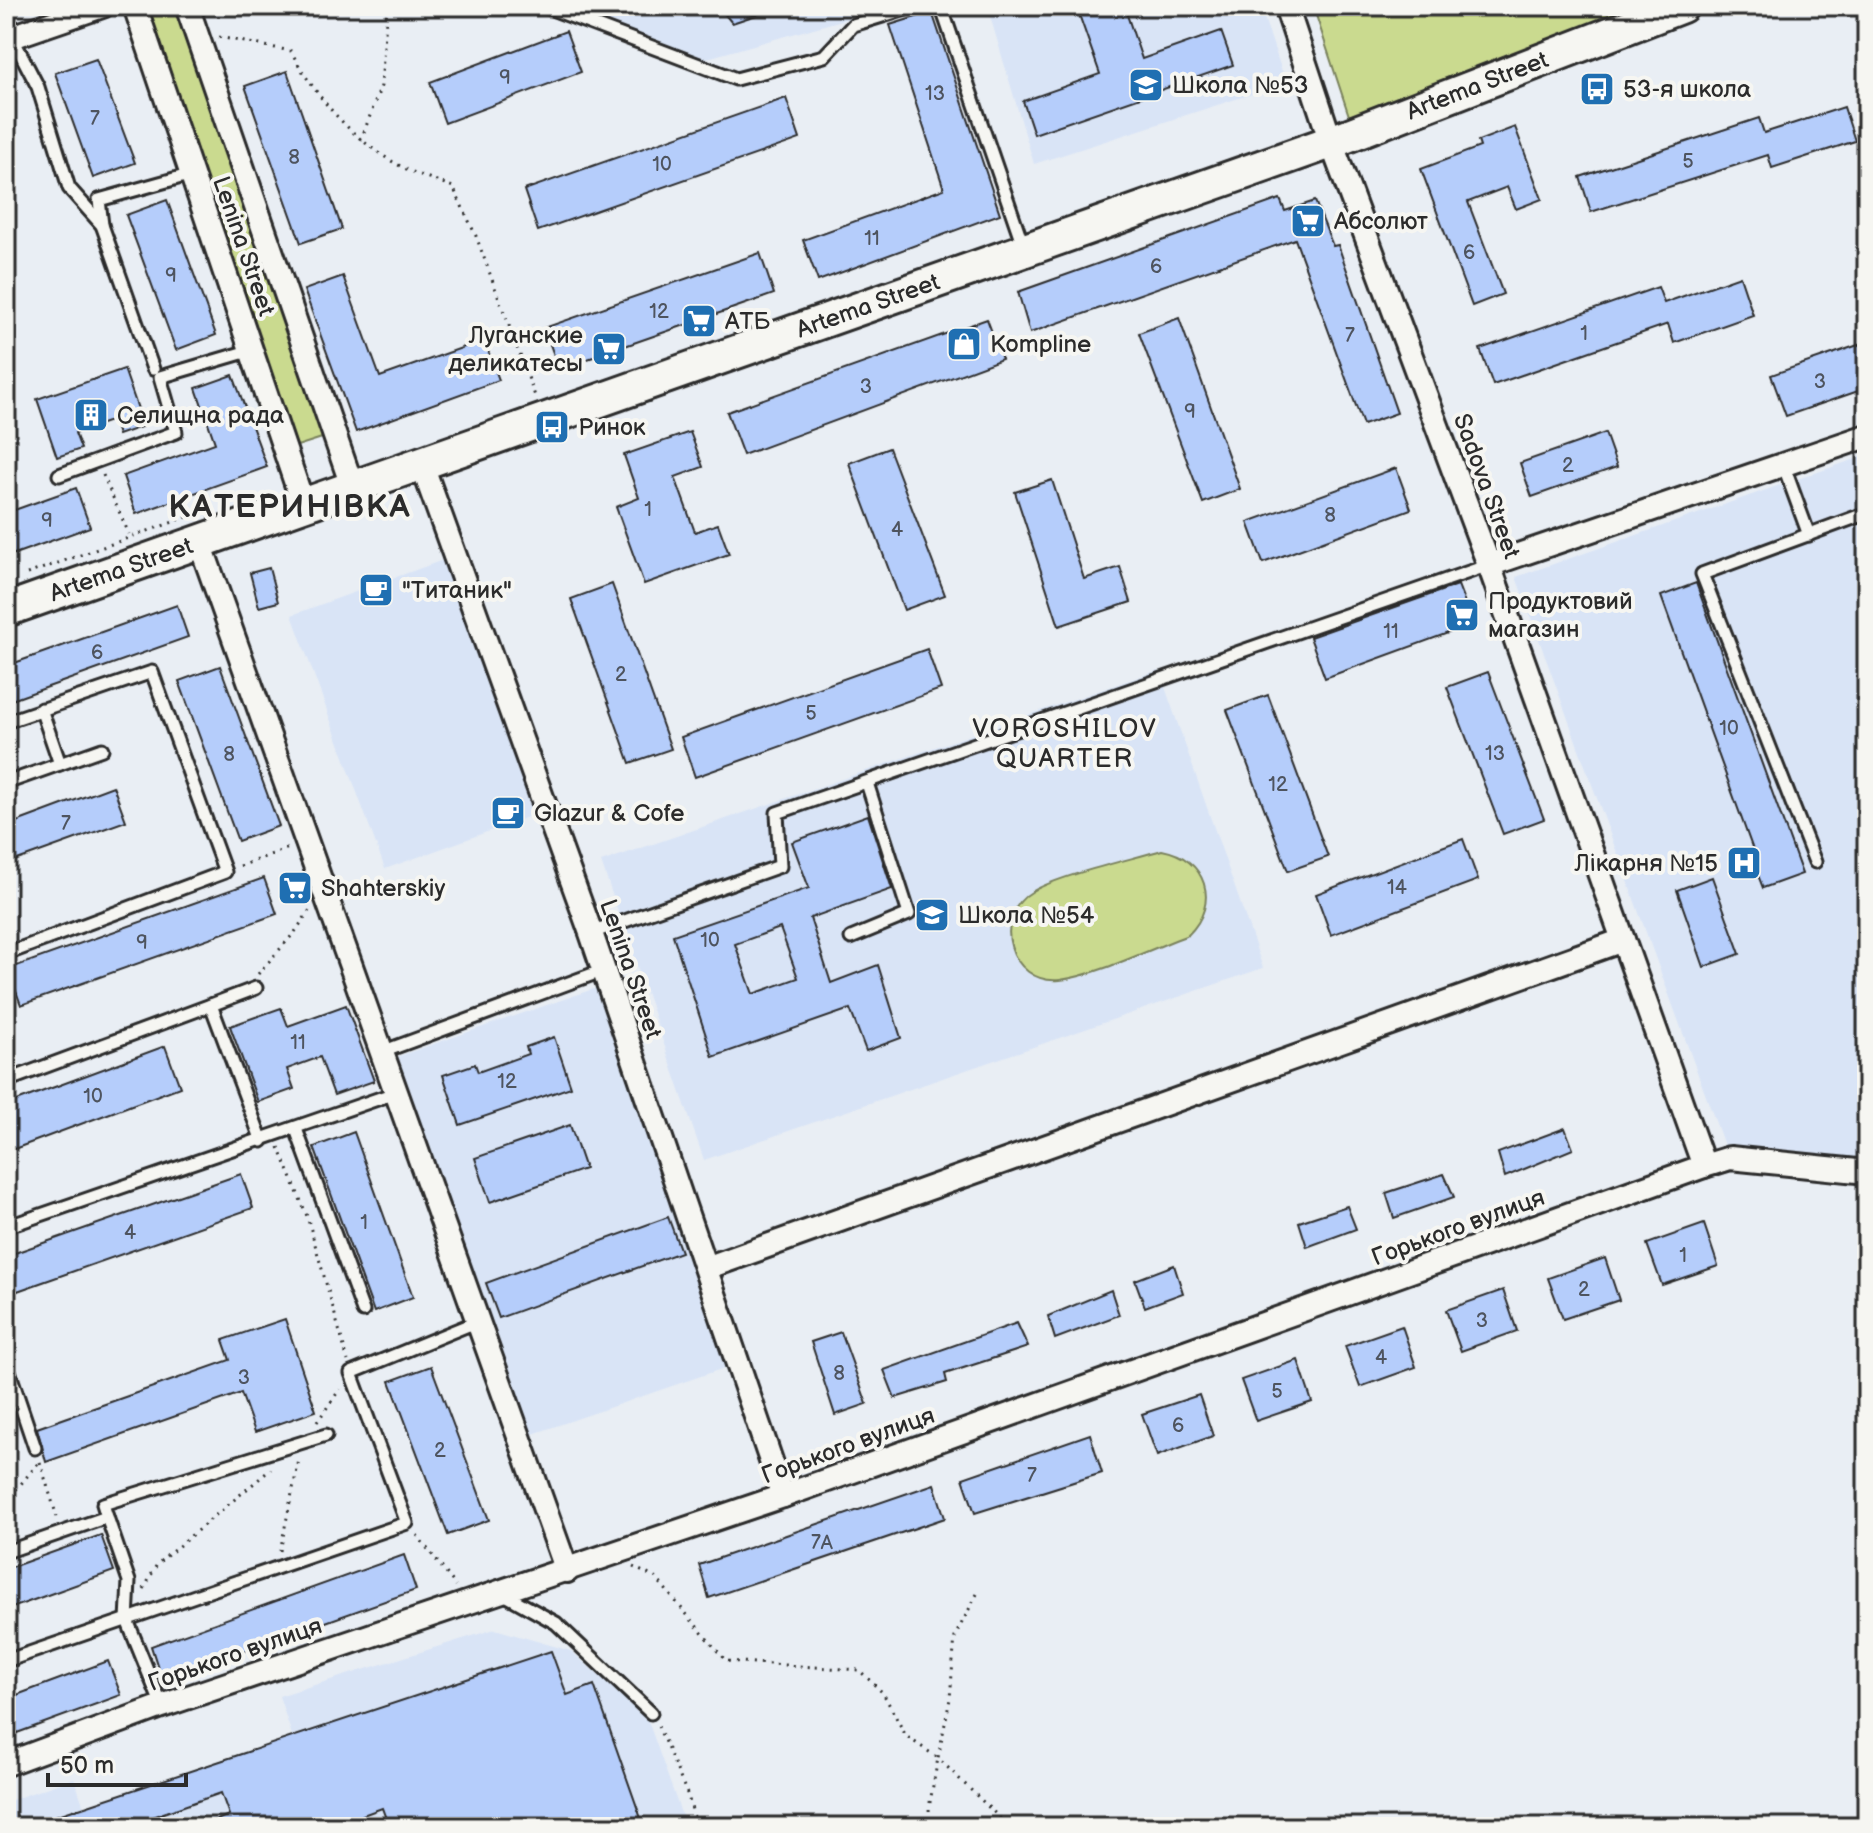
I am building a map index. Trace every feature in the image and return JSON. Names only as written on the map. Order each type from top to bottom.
[{"type":"street","points":[[9,38],[102,6]]},
{"type":"street","name":"Lenina Street","points":[[135,6],[303,504]]},
{"type":"street","name":"Lenina Street","points":[[187,6],[352,486]]},
{"type":"street","name":"Sadova Street","points":[[1286,6],[1331,142],[1489,565],[1704,1166]]},
{"type":"street","name":"Artema Street","points":[[6,610],[1331,142],[1682,6]]},
{"type":"street","points":[[1489,565],[1867,436]]},
{"type":"street","name":"Lenina Street","points":[[421,462],[604,970],[783,1496]]},
{"type":"street","points":[[200,543],[567,1571]]},
{"type":"street","points":[[706,1268],[1623,940]]},
{"type":"street","name":"Горького вулиця","points":[[6,1764],[162,1706],[783,1496],[1704,1166],[1730,1158],[1867,1172]]},
{"type":"lane","points":[[544,6],[736,79],[824,56],[853,25],[915,6]]},
{"type":"lane","points":[[941,6],[1024,249]]},
{"type":"lane","points":[[9,38],[38,87],[69,188],[102,225]]},
{"type":"lane","points":[[153,369],[102,225],[99,200],[192,174]]},
{"type":"lane","points":[[59,475],[176,432],[160,377],[252,350]]},
{"type":"lane","points":[[1783,464],[1809,535]]},
{"type":"lane","points":[[1815,862],[1702,574],[1867,513]]},
{"type":"lane","points":[[591,933],[780,866],[777,813],[1489,565]]},
{"type":"lane","points":[[6,722],[152,672],[225,872],[6,954]]},
{"type":"lane","points":[[41,709],[60,764]]},
{"type":"lane","points":[[6,783],[102,749]]},
{"type":"lane","points":[[851,938],[909,914],[867,783]]},
{"type":"lane","points":[[382,1052],[604,970]]},
{"type":"lane","points":[[6,1081],[256,988]]},
{"type":"lane","points":[[211,1005],[268,1139]]},
{"type":"lane","points":[[6,1227],[395,1093]]},
{"type":"lane","points":[[296,1129],[363,1311]]},
{"type":"lane","points":[[6,1661],[407,1523],[351,1373],[476,1322]]},
{"type":"lane","points":[[6,1362],[35,1448]]},
{"type":"lane","points":[[162,1706],[127,1620],[129,1581],[103,1504],[326,1435]]},
{"type":"lane","points":[[6,1552],[107,1517]]},
{"type":"lane","points":[[501,1593],[556,1623],[651,1713]]},
{"type":"path","points":[[361,140],[381,86],[387,6]]},
{"type":"path","points":[[196,32],[291,51],[307,82],[361,140],[392,162],[453,187],[476,236],[543,418]]},
{"type":"path","points":[[97,461],[130,535]]},
{"type":"path","points":[[225,872],[306,842]]},
{"type":"path","points":[[240,994],[295,932],[322,889]]},
{"type":"path","points":[[127,1620],[157,1564],[303,1442],[351,1373],[307,1216],[268,1139]]},
{"type":"path","points":[[277,1568],[303,1442]]},
{"type":"path","points":[[6,1502],[40,1462],[62,1532]]},
{"type":"path","points":[[407,1523],[468,1603]]},
{"type":"path","points":[[629,1566],[656,1578],[726,1661],[859,1670],[883,1693],[906,1736],[938,1758],[1009,1827]]},
{"type":"path","points":[[930,1827],[929,1808],[950,1699],[955,1636],[977,1594]]},
{"type":"path","points":[[651,1713],[688,1796],[697,1827]]},
{"type":"shaded area","points":[[567,6],[869,6],[870,12],[704,59]]},
{"type":"shaded area","name":"Школа №53","points":[[987,6],[1260,6],[1286,83],[1034,164]]},
{"type":"shaded area","name":"Лікарня №15","points":[[1867,455],[1867,1163],[1725,1148],[1516,577]]},
{"type":"shaded area","points":[[443,560],[536,814],[385,869],[292,615]]},
{"type":"shaded area","name":"Школа №54","points":[[1159,670],[1263,968],[704,1160],[601,862]]},
{"type":"shaded area","points":[[599,987],[730,1366],[527,1436],[396,1057]]},
{"type":"shaded area","points":[[495,1629],[571,1651],[647,1718],[686,1827],[6,1827],[6,1802],[74,1778],[84,1807],[293,1738],[279,1696]]},
{"type":"green space","points":[[142,6],[176,6],[325,437],[294,447]]},
{"type":"green space","points":[[1313,6],[1649,6],[1352,125]]},
{"type":"green space","points":[[1162,850],[1189,862],[1204,884],[1204,909],[1188,935],[1107,967],[1060,980],[1042,979],[1028,972],[1018,961],[1011,947],[1009,931],[1012,916],[1020,902],[1033,891],[1077,874]]},
{"type":"building","points":[[718,6],[774,6],[774,9],[732,23]]},
{"type":"building","points":[[1076,6],[1124,6],[1142,59],[1221,31],[1233,65],[1034,134],[1023,101],[1100,74]]},
{"type":"building","points":[[932,12],[1000,214],[818,281],[803,240],[944,189],[890,25]]},
{"type":"building","points":[[566,31],[581,72],[445,123],[430,82]]},
{"type":"building","points":[[96,59],[135,163],[93,178],[55,73]]},
{"type":"building","points":[[287,71],[342,229],[301,243],[245,86]]},
{"type":"building","points":[[786,98],[800,139],[538,231],[524,190]]},
{"type":"building","points":[[1844,107],[1855,141],[1772,168],[1768,155],[1591,212],[1580,177],[1759,118],[1764,133]]},
{"type":"building","points":[[1515,127],[1542,199],[1516,209],[1507,187],[1468,202],[1503,294],[1472,306],[1421,169],[1480,147],[1478,141]]},
{"type":"building","points":[[1280,199],[1285,211],[1315,201],[1333,246],[1338,245],[1397,413],[1363,425],[1295,239],[1030,333],[1018,292]]},
{"type":"building","points":[[167,200],[216,335],[176,350],[126,215]]},
{"type":"building","points":[[760,253],[774,294],[559,369],[544,328]]},
{"type":"building","points":[[343,276],[380,377],[484,340],[499,380],[356,432],[304,290]]},
{"type":"building","points":[[1740,276],[1753,315],[1674,343],[1668,324],[1493,385],[1480,349],[1658,287],[1664,303]]},
{"type":"building","points":[[1179,318],[1240,489],[1203,503],[1139,333]]},
{"type":"building","points":[[987,319],[1002,359],[743,455],[727,412]]},
{"type":"building","points":[[1867,342],[1867,388],[1786,416],[1771,375]]},
{"type":"building","name":"Селищна рада","points":[[124,369],[144,426],[118,435],[113,420],[75,433],[81,449],[57,457],[37,399]]},
{"type":"building","points":[[233,375],[267,467],[136,514],[123,476],[215,443],[196,388]]},
{"type":"building","points":[[690,432],[703,467],[675,477],[695,532],[718,524],[729,554],[644,584],[616,507],[639,498],[624,455]]},
{"type":"building","points":[[1605,433],[1617,467],[1532,497],[1520,463]]},
{"type":"building","points":[[889,448],[945,595],[904,610],[849,463]]},
{"type":"building","points":[[1396,468],[1411,509],[1263,563],[1248,522]]},
{"type":"building","points":[[1052,480],[1084,579],[1120,567],[1131,602],[1059,626],[1015,492]]},
{"type":"building","points":[[76,488],[90,527],[6,557],[6,513]]},
{"type":"building","points":[[269,568],[278,602],[259,607],[250,573]]},
{"type":"building","points":[[1696,583],[1802,874],[1763,888],[1753,862],[1757,861],[1661,596]]},
{"type":"building","points":[[612,584],[671,749],[630,763],[571,599]]},
{"type":"building","points":[[1458,585],[1473,624],[1325,678],[1310,637]]},
{"type":"building","points":[[177,605],[188,637],[6,702],[6,666]]},
{"type":"building","points":[[927,649],[941,689],[695,777],[681,737]]},
{"type":"building","points":[[220,666],[279,826],[238,841],[179,681]]},
{"type":"building","points":[[1488,672],[1544,819],[1503,834],[1447,687]]},
{"type":"building","points":[[1268,695],[1328,857],[1288,871],[1227,710]]},
{"type":"building","points":[[113,786],[126,821],[6,864],[6,826]]},
{"type":"building","points":[[868,815],[892,889],[810,918],[831,983],[878,965],[901,1038],[866,1051],[850,1009],[713,1057],[673,935],[809,888],[792,842]],"holes":[[[780,928],[798,978],[753,994],[735,944]]]},
{"type":"building","points":[[1463,839],[1478,880],[1331,935],[1316,894]]},
{"type":"building","points":[[1712,877],[1740,954],[1704,967],[1677,890]]},
{"type":"building","points":[[264,878],[277,914],[21,1005],[8,969]]},
{"type":"building","points":[[346,1005],[374,1081],[334,1095],[320,1057],[287,1069],[294,1089],[258,1102],[230,1026],[281,1008],[288,1026]]},
{"type":"building","points":[[554,1037],[571,1087],[460,1125],[443,1075],[475,1064],[478,1072],[528,1054],[526,1047]]},
{"type":"building","points":[[165,1046],[180,1087],[6,1152],[6,1105]]},
{"type":"building","points":[[570,1125],[585,1169],[490,1202],[475,1158]]},
{"type":"building","points":[[1565,1128],[1573,1149],[1505,1177],[1498,1153]]},
{"type":"building","points":[[354,1132],[413,1297],[374,1312],[314,1147]]},
{"type":"building","points":[[241,1174],[253,1208],[6,1295],[6,1256]]},
{"type":"building","points":[[1444,1174],[1454,1197],[1394,1218],[1386,1193]]},
{"type":"building","points":[[1347,1206],[1356,1229],[1307,1247],[1299,1222]]},
{"type":"building","points":[[668,1217],[681,1252],[499,1318],[486,1283]]},
{"type":"building","points":[[1704,1224],[1718,1266],[1662,1285],[1647,1244]]},
{"type":"building","points":[[1605,1258],[1619,1300],[1563,1319],[1548,1278]]},
{"type":"building","points":[[1174,1265],[1183,1293],[1145,1307],[1135,1280]]},
{"type":"building","points":[[1111,1290],[1119,1315],[1055,1339],[1048,1316]]},
{"type":"building","points":[[1503,1290],[1517,1331],[1461,1351],[1446,1310]]},
{"type":"building","points":[[285,1319],[316,1411],[255,1432],[241,1393],[46,1462],[37,1428],[230,1360],[223,1340]]},
{"type":"building","points":[[1017,1323],[1028,1347],[945,1374],[947,1382],[895,1398],[884,1370]]},
{"type":"building","points":[[1402,1326],[1416,1367],[1360,1387],[1345,1346]]},
{"type":"building","points":[[841,1332],[867,1404],[835,1415],[811,1342]]},
{"type":"building","points":[[1298,1360],[1312,1402],[1256,1421],[1241,1380]]},
{"type":"building","points":[[431,1366],[489,1520],[448,1535],[390,1381]]},
{"type":"building","points":[[1199,1395],[1213,1436],[1157,1456],[1142,1414]]},
{"type":"building","points":[[1090,1434],[1102,1473],[975,1513],[963,1478]]},
{"type":"building","points":[[934,1484],[945,1518],[709,1598],[699,1565]]},
{"type":"building","points":[[101,1535],[114,1571],[6,1610],[6,1569]]},
{"type":"building","points":[[404,1555],[416,1590],[162,1680],[151,1646]]},
{"type":"building","points":[[551,1651],[567,1695],[594,1685],[644,1827],[389,1827],[382,1808],[330,1827],[200,1827],[229,1815],[221,1793],[123,1827],[31,1827],[31,1824]]},
{"type":"building","points":[[108,1661],[121,1695],[6,1737],[6,1699]]},
{"type":"place","name":"Школа №53","points":[[1146,85]]},
{"type":"place","name":"53-я школа","points":[[1597,89]]},
{"type":"place","name":"Абсолют","points":[[1308,221]]},
{"type":"place","name":"АТБ","points":[[699,321]]},
{"type":"place","name":"Kompline","points":[[964,344]]},
{"type":"place","name":"Луганские деликатесы","points":[[609,349]]},
{"type":"place","name":"Селищна рада","points":[[91,415]]},
{"type":"place","name":"Ринок","points":[[552,427]]},
{"type":"place","name":"\"Титаник\"","points":[[376,590]]},
{"type":"place","name":"Продуктовий магазин","points":[[1462,615]]},
{"type":"place","name":"Glazur & Cofe","points":[[508,813]]},
{"type":"place","name":"Лікарня №15","points":[[1744,863]]},
{"type":"place","name":"Shahterskiy","points":[[295,888]]},
{"type":"place","name":"Школа №54","points":[[932,915]]},
{"type":"district","name":"КАТЕРИНІВКА","points":[[290,506]]},
{"type":"district","name":"VOROSHILOV QUARTER","points":[[1065,743]]}]
